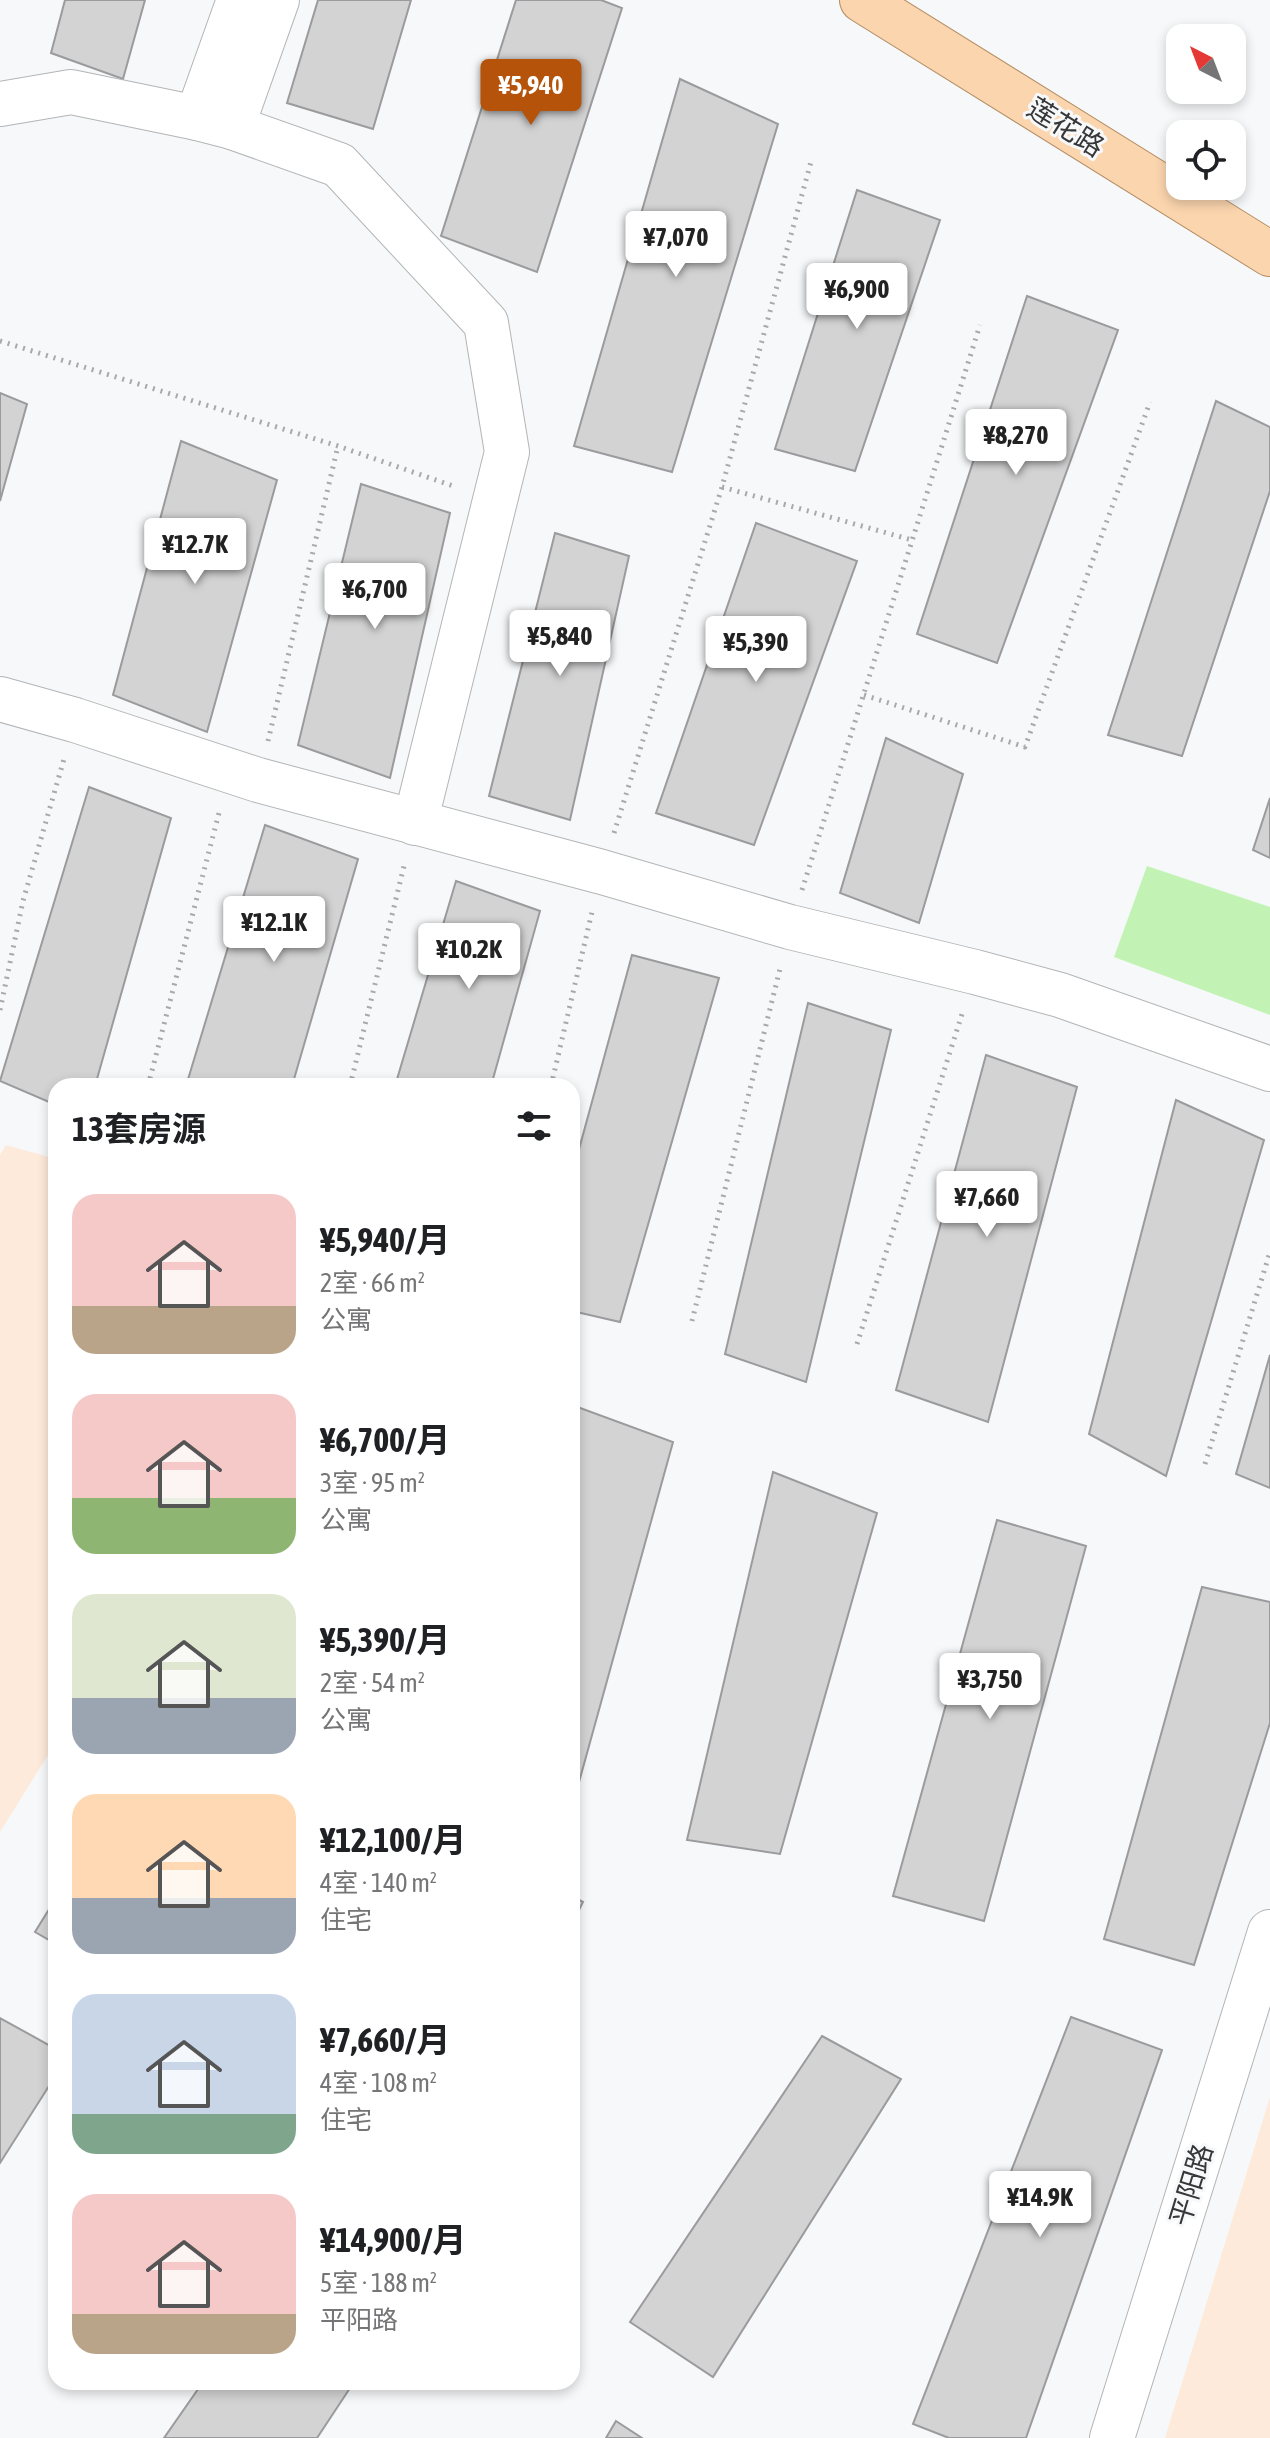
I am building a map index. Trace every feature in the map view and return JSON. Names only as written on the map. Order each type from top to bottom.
[{"type":"main road","name":"莲花路","points":[[862,0],[1270,254]]},
{"type":"street","points":[[215,122],[239,0]]},
{"type":"street","points":[[215,122],[277,0]]},
{"type":"street","points":[[0,104],[71,92],[215,122],[339,165],[486,323],[507,452],[415,823]]},
{"type":"street","points":[[0,699],[244,775],[415,823],[602,872],[790,927],[1060,995],[1270,1069]]},
{"type":"street","name":"平阳路","points":[[1112,2438],[1270,1932]]},
{"type":"path","points":[[553,1078],[602,872],[722,487],[812,158]]},
{"type":"path","points":[[692,1321],[790,927],[980,325]]},
{"type":"path","points":[[0,341],[338,446],[495,500]]},
{"type":"path","points":[[864,695],[1025,747],[1150,402]]},
{"type":"path","points":[[150,1078],[244,775],[338,446]]},
{"type":"path","points":[[722,487],[912,540]]},
{"type":"path","points":[[0,1010],[23,901],[75,720]]},
{"type":"path","points":[[352,1078],[415,823]]},
{"type":"path","points":[[857,1344],[975,972]]},
{"type":"path","points":[[1205,1464],[1270,1252]]},
{"type":"shaded area","points":[[6,1145],[48,1157],[48,1755],[0,1832],[0,1155]]},
{"type":"shaded area","points":[[1270,2097],[1270,2438],[1165,2438]]},
{"type":"green space","points":[[1147,866],[1270,907],[1270,1015],[1114,957]]},
{"type":"building","points":[[65,0],[145,0],[123,79],[51,53]]},
{"type":"building","points":[[318,0],[411,0],[373,129],[287,103]]},
{"type":"building","points":[[516,0],[601,0],[622,8],[537,272],[441,236]]},
{"type":"building","points":[[680,79],[778,124],[672,472],[574,446]]},
{"type":"building","points":[[857,190],[940,220],[855,471],[775,449]]},
{"type":"building","points":[[1027,296],[1118,330],[997,663],[917,634]]},
{"type":"building","points":[[0,393],[27,404],[0,501]]},
{"type":"building","points":[[1216,401],[1270,427],[1270,491],[1182,756],[1108,735]]},
{"type":"building","points":[[181,441],[277,480],[207,732],[113,695]]},
{"type":"building","points":[[361,484],[450,513],[390,778],[298,745]]},
{"type":"building","points":[[756,523],[857,561],[754,845],[656,813]]},
{"type":"building","points":[[555,533],[629,556],[570,820],[489,796]]},
{"type":"building","points":[[886,738],[963,774],[919,923],[840,893]]},
{"type":"building","points":[[89,787],[171,818],[97,1078],[48,1078],[48,1102],[0,1081]]},
{"type":"building","points":[[1270,798],[1270,858],[1253,850]]},
{"type":"building","points":[[265,825],[358,859],[294,1078],[188,1078]]},
{"type":"building","points":[[456,881],[540,911],[493,1078],[397,1078]]},
{"type":"building","points":[[632,955],[719,978],[620,1322],[580,1313],[580,1146]]},
{"type":"building","points":[[808,1003],[891,1030],[806,1382],[725,1354]]},
{"type":"building","points":[[986,1055],[1077,1087],[988,1422],[896,1390]]},
{"type":"building","points":[[1176,1100],[1264,1140],[1166,1476],[1089,1434]]},
{"type":"building","points":[[1270,1355],[1270,1488],[1236,1474]]},
{"type":"building","points":[[580,1408],[673,1442],[580,1779]]},
{"type":"building","points":[[773,1472],[877,1513],[780,1854],[687,1840]]},
{"type":"building","points":[[997,1520],[1086,1546],[984,1921],[893,1896]]},
{"type":"building","points":[[1202,1587],[1270,1602],[1270,1723],[1194,1965],[1104,1939]]},
{"type":"building","points":[[48,1911],[48,1939],[35,1932]]},
{"type":"building","points":[[1071,2017],[1162,2050],[1026,2438],[949,2438],[913,2424]]},
{"type":"building","points":[[0,2018],[48,2045],[48,2088],[0,2163]]},
{"type":"building","points":[[822,2036],[901,2079],[713,2377],[630,2322]]},
{"type":"building","points":[[197,2390],[349,2390],[317,2438],[164,2438]]},
{"type":"building","points":[[616,2421],[642,2438],[606,2438]]}]
